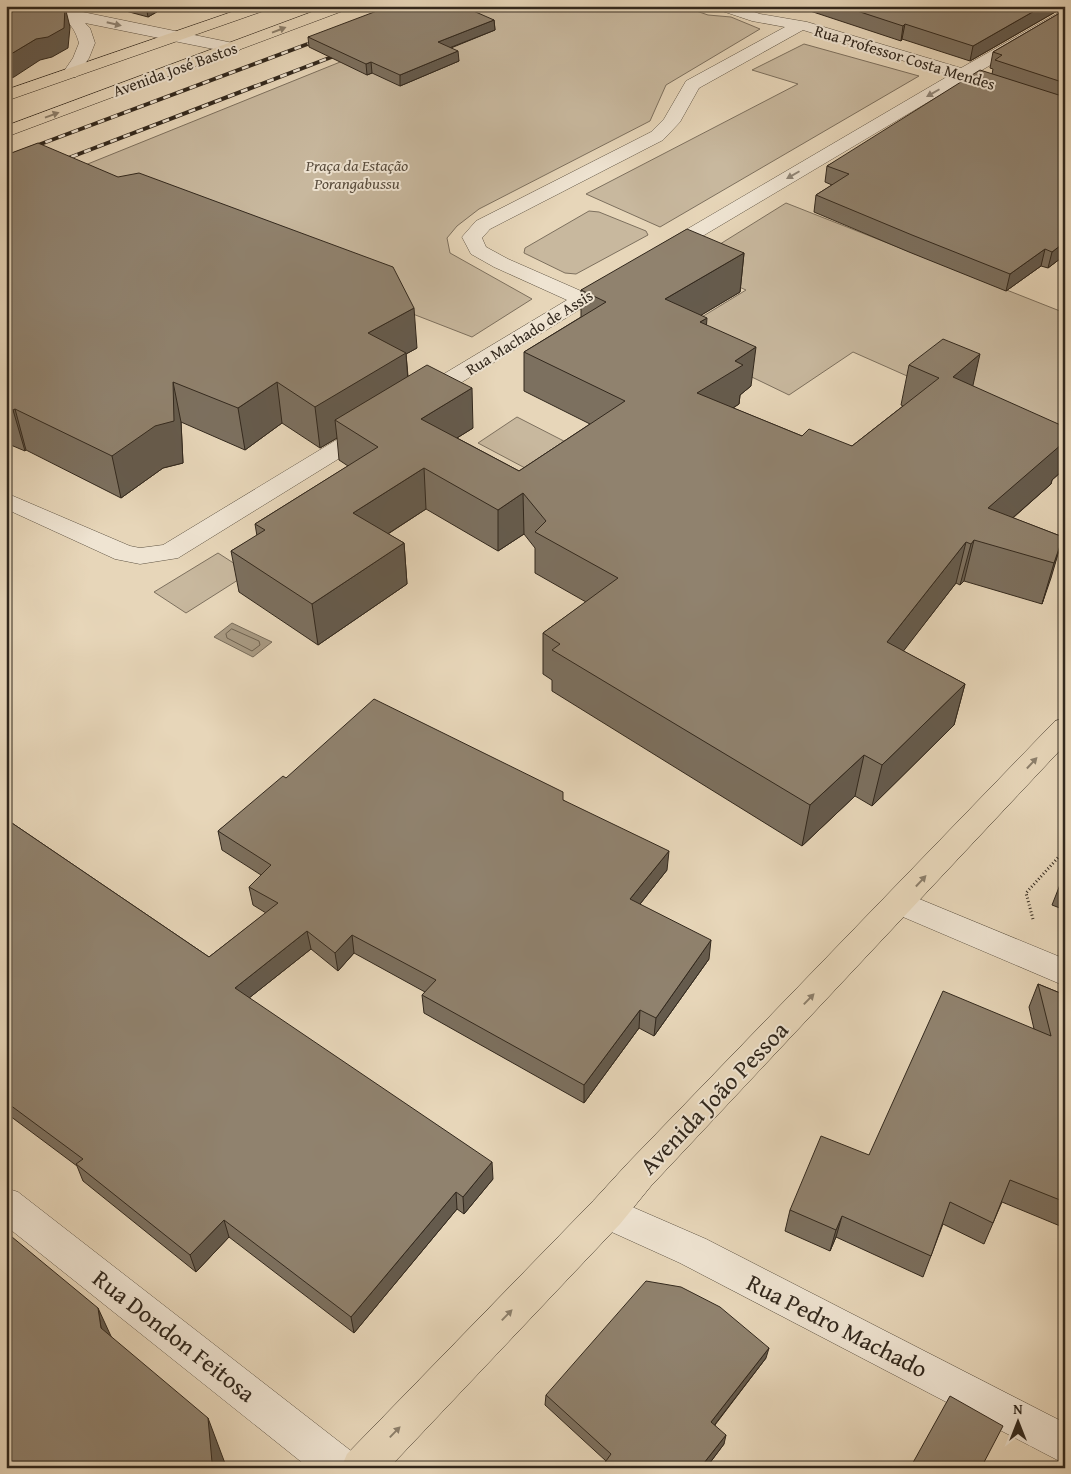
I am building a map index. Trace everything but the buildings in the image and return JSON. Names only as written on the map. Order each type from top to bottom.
[{"type":"main road","name":"Avenida José Bastos","points":[[6,96],[264,6]]},
{"type":"main road","name":"Avenida José Bastos","points":[[6,132],[343,6]]},
{"type":"main road","name":"Avenida João Pessoa","points":[[362,1468],[1065,728]]},
{"type":"street","points":[[51,6],[68,14],[234,48]]},
{"type":"street","name":"Rua Professor Costa Mendes","points":[[721,6],[757,18],[802,25],[989,82]]},
{"type":"street","name":"Rua Professor Costa Mendes","points":[[768,6],[779,10],[802,25]]},
{"type":"street","points":[[68,14],[82,28],[87,43],[81,58],[70,74]]},
{"type":"street","points":[[650,259],[1065,14]]},
{"type":"street","points":[[582,298],[501,263],[478,250],[472,237],[483,225],[657,136],[671,122],[692,85],[802,25]]},
{"type":"street","name":"Rua Machado de Assis","points":[[6,500],[124,553],[140,556],[169,552],[582,298],[633,269]]},
{"type":"street","points":[[900,903],[1065,973]]},
{"type":"street","name":"Rua Dondon Feitosa","points":[[6,1204],[341,1468]]},
{"type":"street","name":"Rua Pedro Machado","points":[[607,1212],[693,1251],[1065,1444]]},
{"type":"path","points":[[1041,924],[1034,920],[1026,893],[1065,850]]},
{"type":"green space","name":"Praça da Estação Porangabussu","points":[[484,6],[682,6],[708,15],[731,17],[760,29],[666,85],[650,121],[479,209],[457,226],[447,238],[450,253],[532,299],[472,337],[58,176],[355,56]]},
{"type":"green space","points":[[804,44],[919,76],[660,227],[586,194],[798,84],[752,70]]},
{"type":"green space","points":[[786,203],[1065,313],[1065,446],[853,352],[789,395],[669,337],[746,290],[688,264]]},
{"type":"green space","points":[[589,211],[599,212],[646,231],[648,235],[576,274],[565,273],[524,253],[525,248]]},
{"type":"green space","points":[[517,417],[597,458],[557,485],[478,443]]},
{"type":"green space","points":[[218,553],[249,573],[186,613],[154,592]]},
{"type":"water","points":[[232,623],[272,642],[253,657],[214,637]]},
{"type":"railway","points":[[6,157],[321,39]]},
{"type":"railway","points":[[58,162],[342,53]]}]
